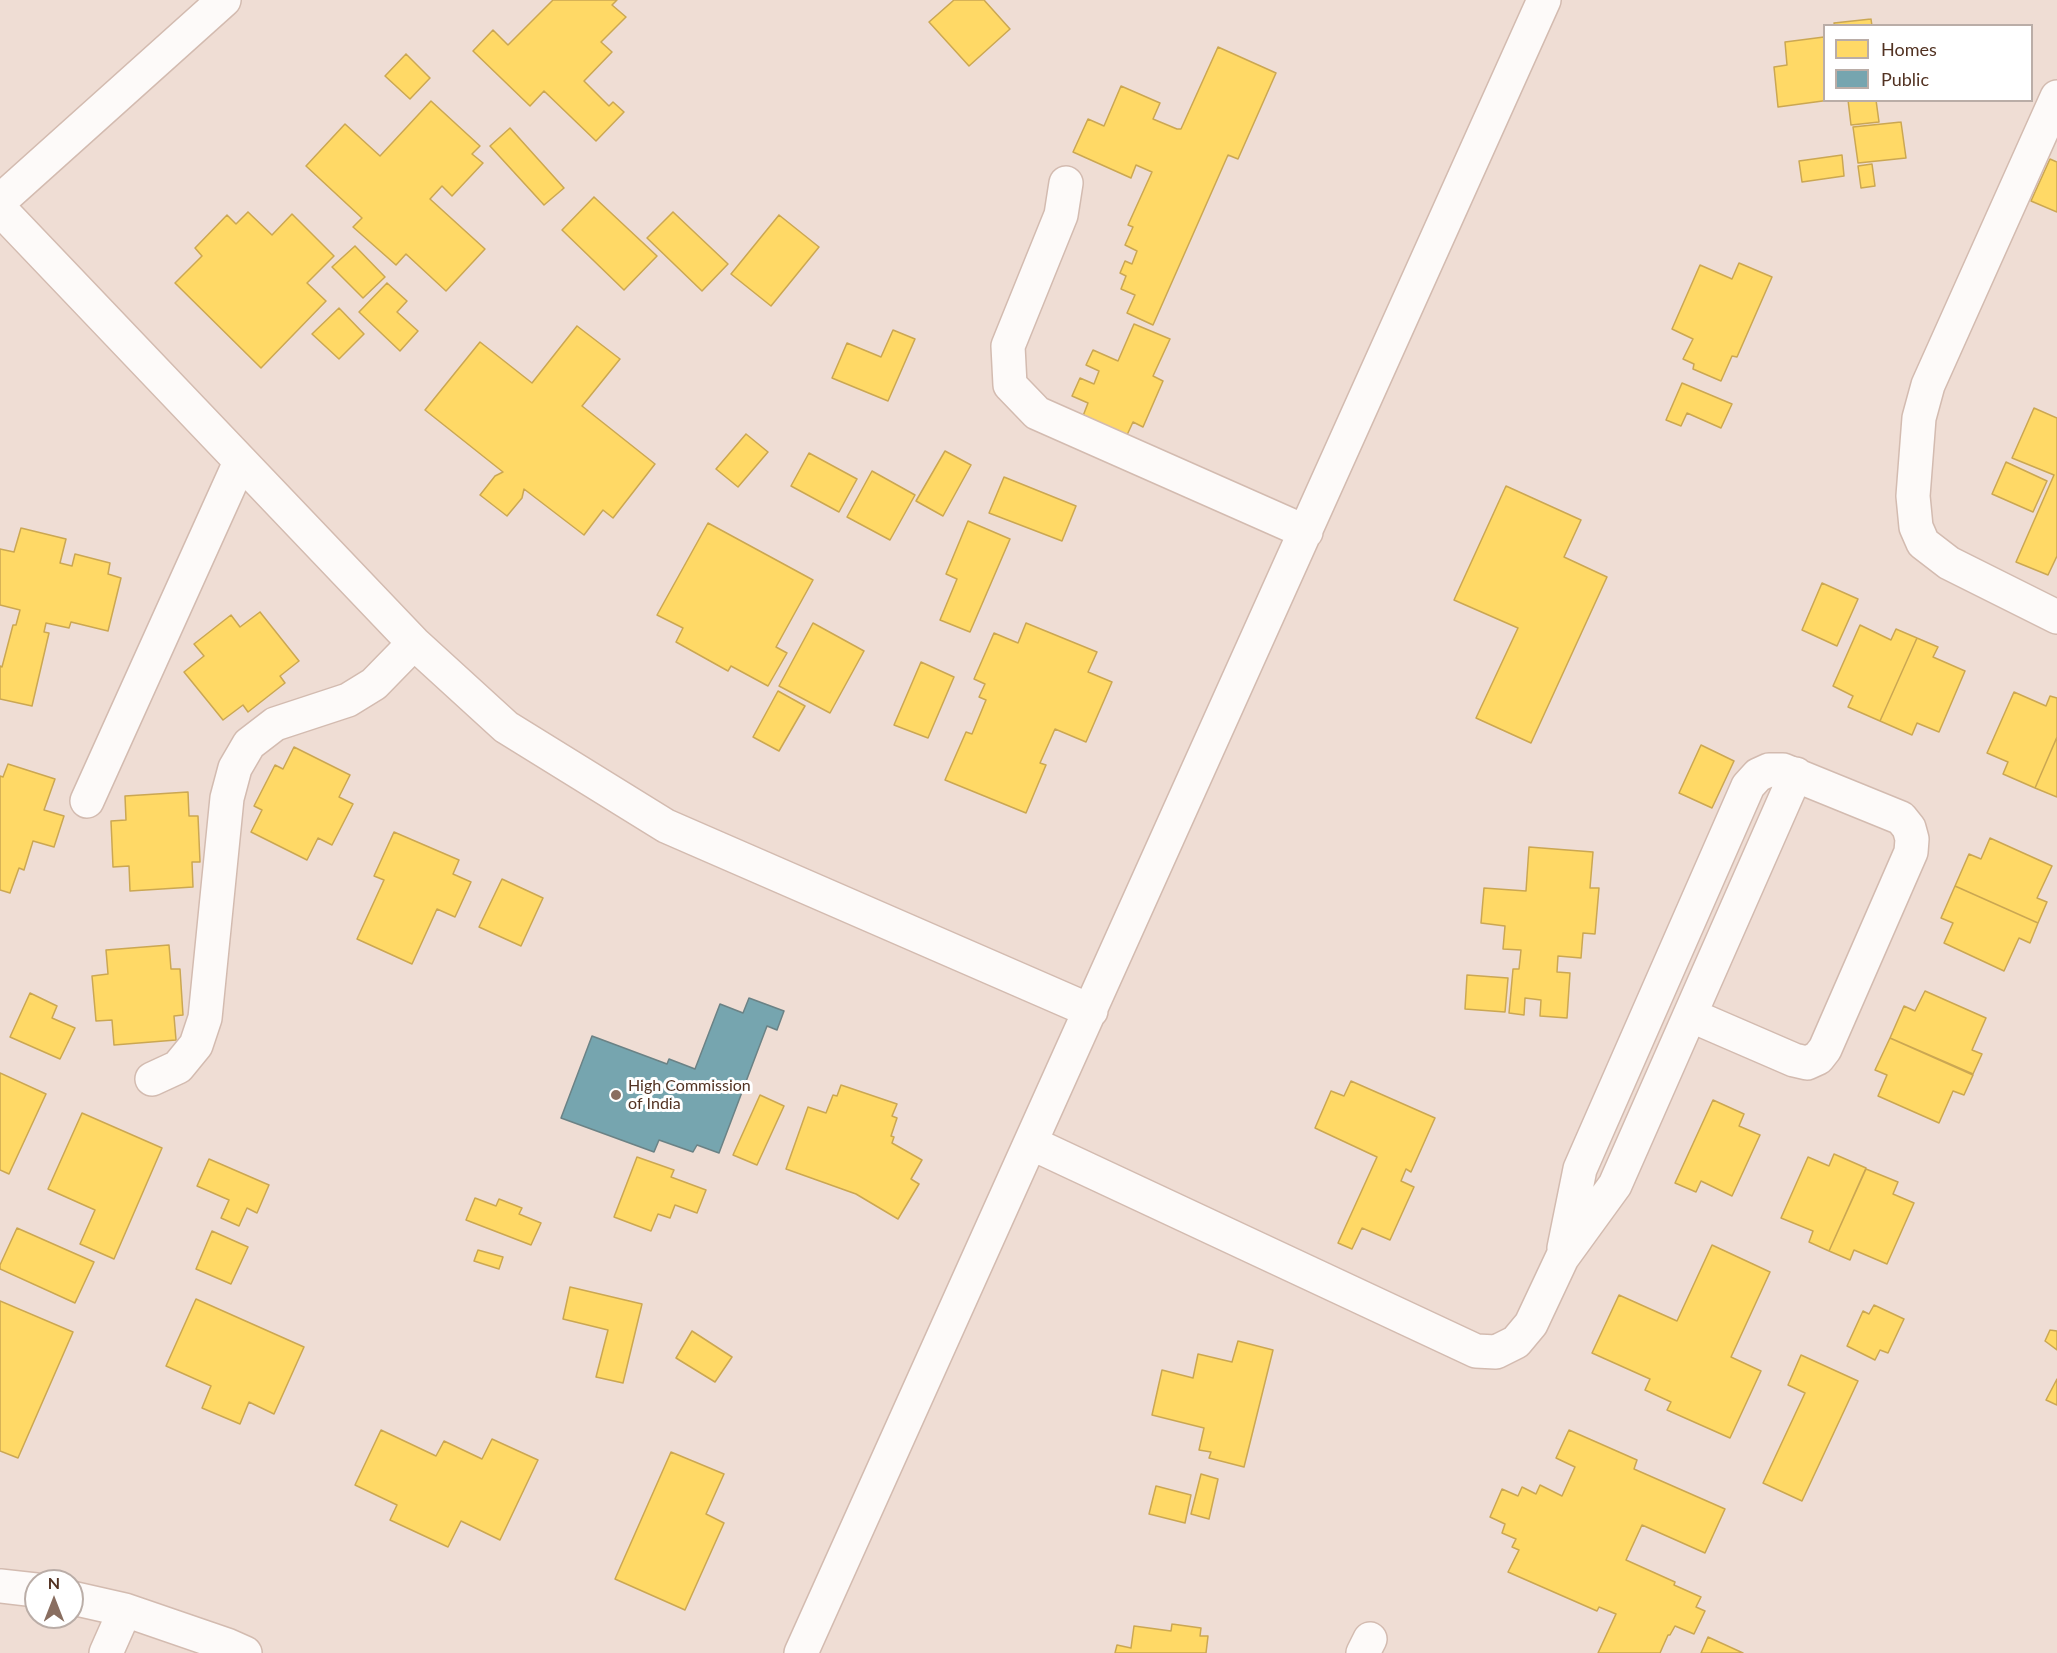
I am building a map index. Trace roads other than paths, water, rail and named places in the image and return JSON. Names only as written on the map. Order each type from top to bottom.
[{"type":"street","points":[[801,1653],[1545,0]]},
{"type":"street","points":[[0,201],[218,2]]},
{"type":"street","points":[[2057,97],[1928,385],[1919,418],[1913,496],[1916,527],[1923,543],[1949,563],[2057,617]]},
{"type":"street","points":[[1066,183],[1061,215],[1008,345],[1010,385],[1037,413],[1306,532]]},
{"type":"street","points":[[0,209],[414,643],[506,727],[666,826],[1091,1011]]},
{"type":"street","points":[[87,801],[240,462]]},
{"type":"street","points":[[152,1079],[178,1067],[196,1045],[205,1018],[210,989],[227,798],[235,768],[244,752],[249,744],[275,724],[348,699],[374,684],[414,643]]},
{"type":"street","points":[[1562,1258],[1580,1169],[1748,786],[1758,775],[1769,770],[1783,770],[1901,818],[1909,828],[1912,839],[1911,852],[1825,1049],[1818,1058],[1807,1063],[1794,1060],[1690,1015]]},
{"type":"street","points":[[1031,1143],[1476,1351],[1496,1352],[1516,1342],[1531,1324],[1562,1258],[1615,1185],[1796,774]]},
{"type":"street","points":[[0,1586],[24,1589]]},
{"type":"street","points":[[84,1601],[125,1610],[245,1653]]},
{"type":"street","points":[[106,1653],[125,1610]]},
{"type":"place","name":"High Commission of India","points":[[616,1095]]}]
